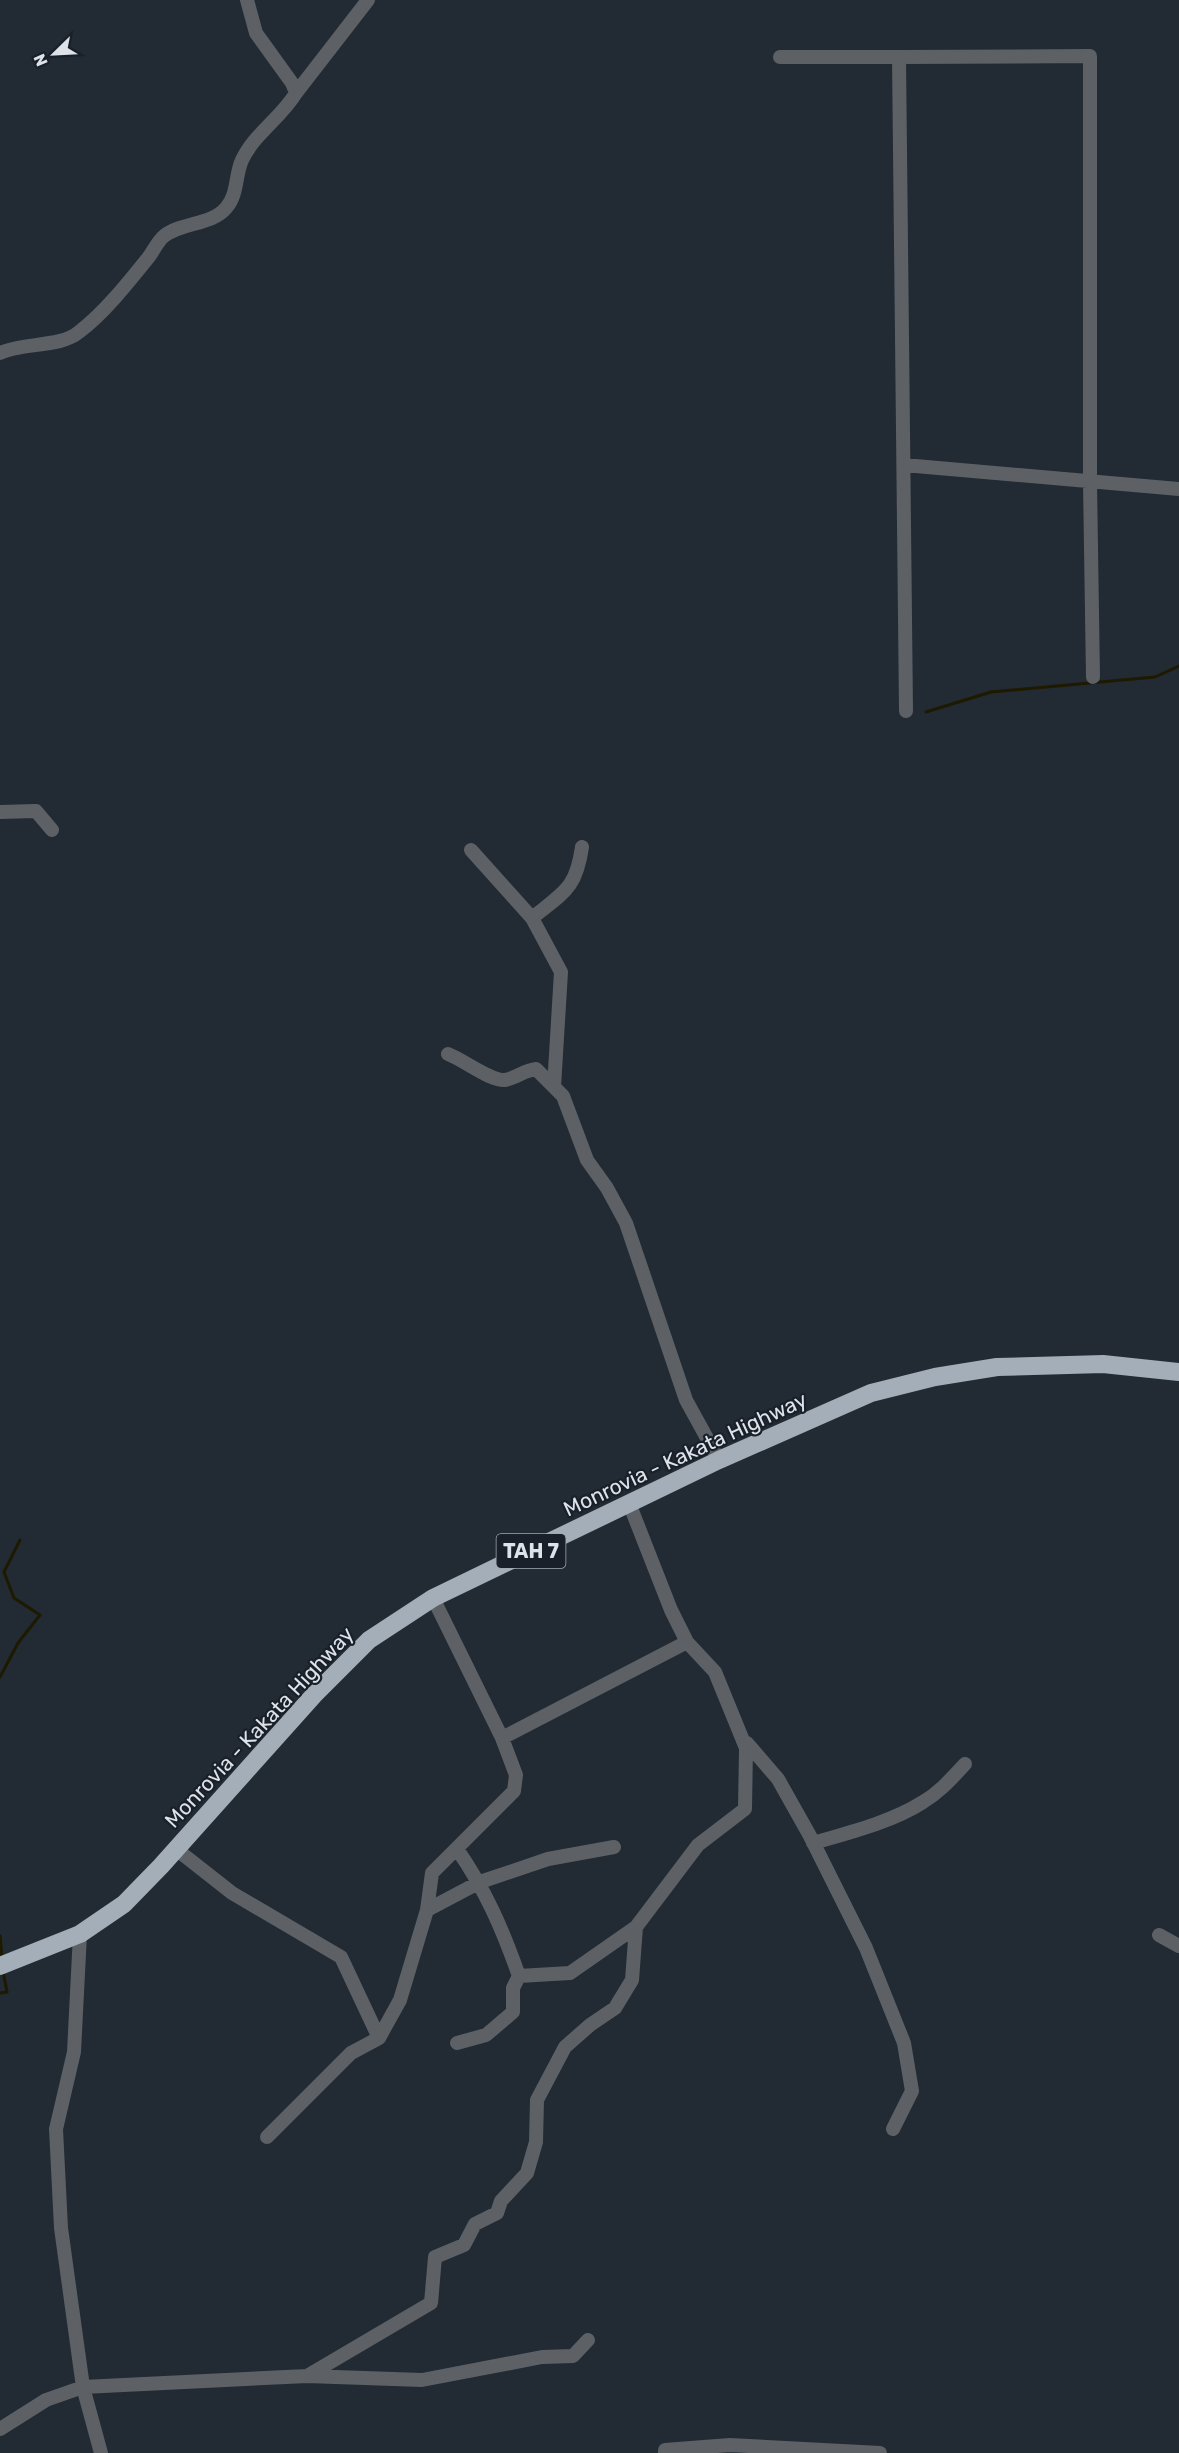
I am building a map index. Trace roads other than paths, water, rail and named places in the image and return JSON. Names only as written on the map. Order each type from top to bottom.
[{"type":"highway","name":"Monrovia - Kakata Highway","points":[[0,1966],[80,1934],[124,1904],[314,1695],[369,1640],[434,1598],[719,1460],[871,1393],[935,1377],[997,1367],[1092,1364],[1179,1372]]},
{"type":"street","points":[[247,0],[256,33],[292,83],[296,93]]},
{"type":"street","points":[[0,352],[65,339],[79,333],[128,282],[163,237],[226,208],[237,185],[242,158],[286,108],[368,0]]},
{"type":"street","points":[[780,57],[1090,56],[1090,483],[1094,677]]},
{"type":"street","points":[[899,57],[906,711]]},
{"type":"street","points":[[903,465],[1179,489]]},
{"type":"street","points":[[0,812],[36,812],[52,830]]},
{"type":"street","points":[[532,918],[570,888],[579,871],[582,847]]},
{"type":"street","points":[[471,850],[532,918],[561,972],[554,1087]]},
{"type":"street","points":[[448,1054],[502,1080],[515,1078],[525,1070],[536,1069],[563,1096],[587,1160],[607,1188],[626,1223],[686,1400],[719,1460]]},
{"type":"street","points":[[519,1976],[570,1973],[636,1927],[698,1845],[745,1809],[746,1748],[715,1672],[687,1642],[671,1610],[629,1503]]},
{"type":"street","points":[[267,2137],[351,2053],[379,2038],[400,2000],[427,1910],[432,1873],[514,1791],[516,1775],[502,1738],[434,1598]]},
{"type":"street","points":[[502,1738],[687,1642]]},
{"type":"street","points":[[747,1743],[778,1779],[813,1843],[866,1948],[904,2043],[912,2091],[893,2129]]},
{"type":"street","points":[[813,1843],[863,1828],[923,1803],[965,1764]]},
{"type":"street","points":[[427,1910],[480,1882],[548,1859],[614,1847]]},
{"type":"street","points":[[457,2043],[486,2035],[513,2012],[513,1988],[519,1976],[500,1922],[480,1882],[458,1848]]},
{"type":"street","points":[[176,1849],[232,1893],[341,1957],[379,2038]]},
{"type":"street","points":[[308,2376],[431,2303],[435,2257],[464,2245],[475,2224],[496,2213],[501,2201],[527,2173],[536,2142],[537,2100],[565,2047],[615,2008],[632,1980],[636,1927]]},
{"type":"street","points":[[80,1934],[74,2052],[56,2129],[61,2228],[83,2387],[101,2453]]},
{"type":"street","points":[[1159,1935],[1179,1946]]},
{"type":"street","points":[[4,2424],[46,2400],[83,2387],[308,2376],[422,2380],[451,2377],[543,2357],[573,2356],[588,2340]]},
{"type":"street","points":[[665,2453],[665,2450],[730,2445],[880,2453]]},
{"type":"waterway","points":[[926,712],[991,692],[1155,677],[1179,666]]},
{"type":"waterway","points":[[0,1677],[18,1643],[40,1615],[14,1598],[4,1572],[20,1540]]},
{"type":"waterway","points":[[0,1936],[2,1958]]},
{"type":"waterway","points":[[0,1993],[7,1992],[3,1971]]}]
